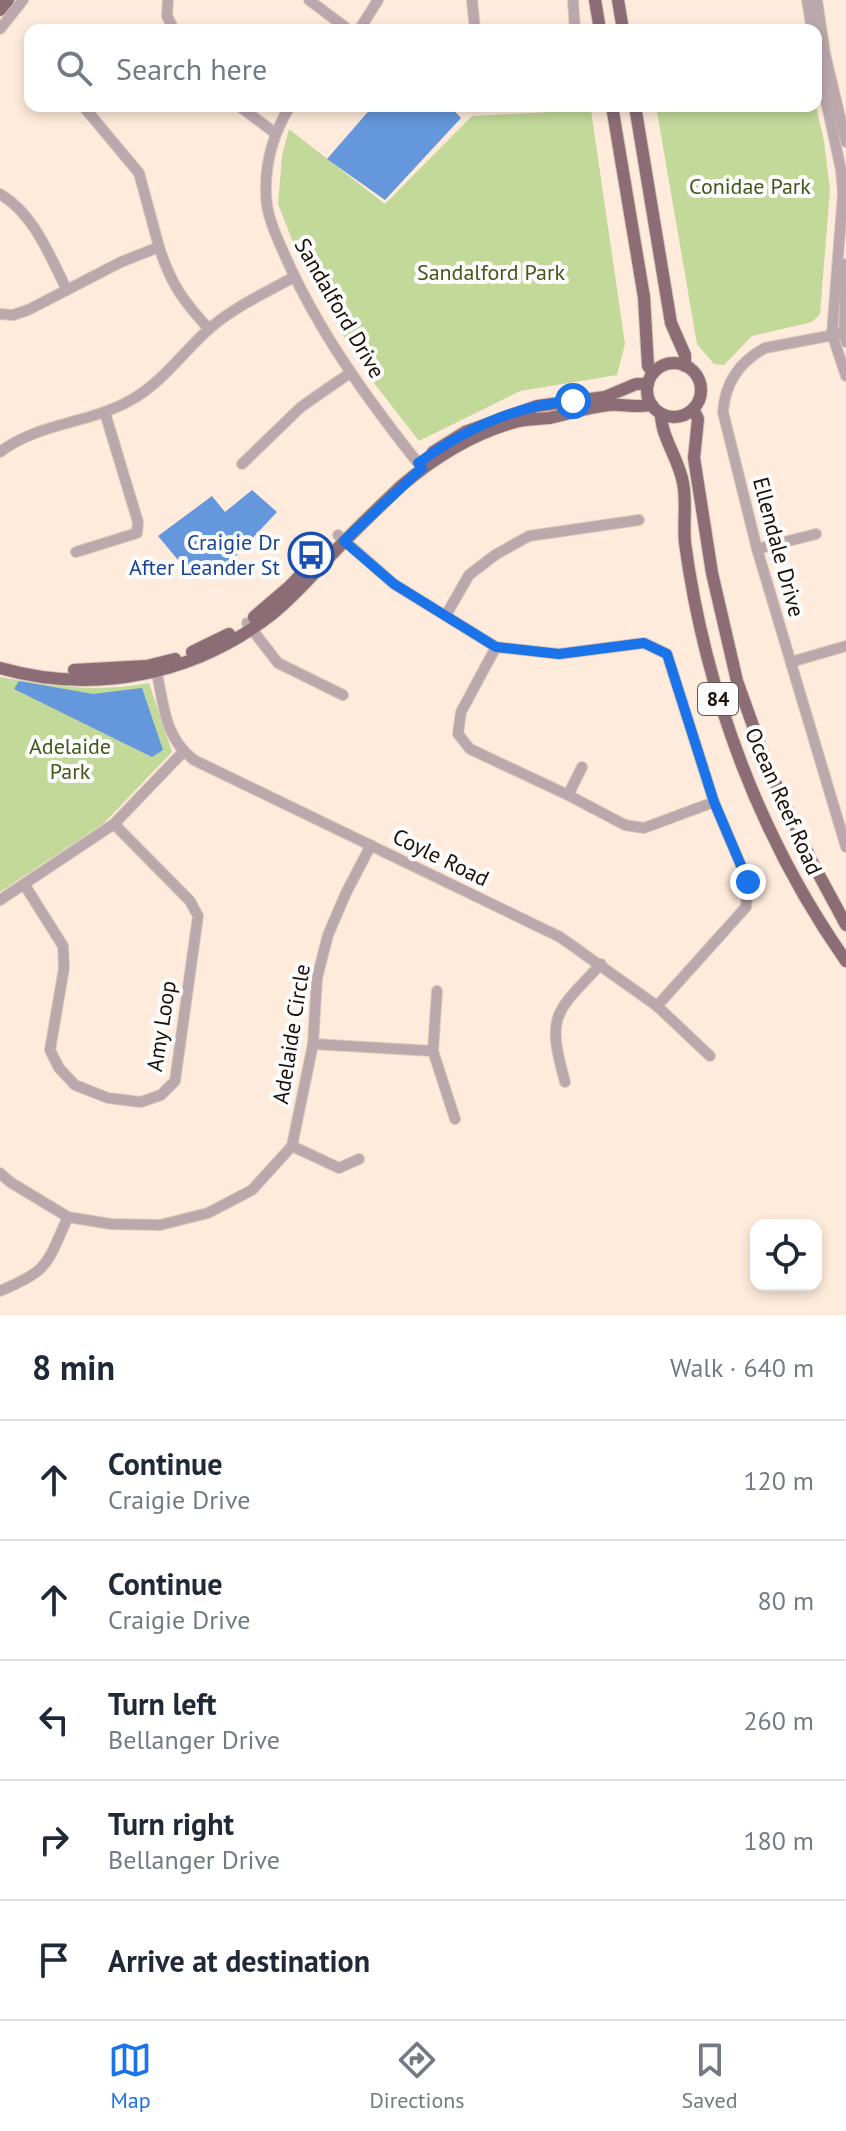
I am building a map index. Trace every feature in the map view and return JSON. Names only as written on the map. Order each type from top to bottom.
[{"type":"main road","points":[[595,0],[599,24]]},
{"type":"main road","points":[[618,0],[622,24]]},
{"type":"main road","name":"84","points":[[613,112],[644,297],[650,378],[648,397],[656,410]]},
{"type":"main road","name":"84","points":[[636,112],[671,323],[685,355],[685,366],[695,374],[700,385],[699,398],[693,409]]},
{"type":"main road","points":[[0,668],[38,676],[98,679],[152,670],[184,656],[249,626],[420,465],[465,432],[545,404],[605,397],[650,378],[667,364],[685,366]]},
{"type":"main road","points":[[420,465],[514,422],[610,405],[642,407],[678,417],[693,409]]},
{"type":"main road","name":"Ocean Reef Road","points":[[693,409],[698,419],[694,458],[712,573],[737,681],[767,765],[812,862],[846,925]]},
{"type":"main road","name":"Ocean Reef Road","points":[[656,410],[679,462],[684,486],[685,541],[716,693],[751,786],[796,880],[846,961]]},
{"type":"main road","points":[[0,660],[61,670],[152,670]]},
{"type":"street","points":[[0,29],[23,0]]},
{"type":"street","points":[[168,0],[167,16],[171,24]]},
{"type":"street","points":[[309,0],[341,24]]},
{"type":"street","points":[[363,24],[378,0]]},
{"type":"street","points":[[472,0],[474,24]]},
{"type":"street","points":[[573,0],[575,24]]},
{"type":"street","points":[[807,0],[811,24]]},
{"type":"street","points":[[817,0],[818,24]]},
{"type":"street","points":[[822,65],[846,142]]},
{"type":"street","points":[[88,112],[139,173],[170,280],[185,304],[209,329]]},
{"type":"street","points":[[247,112],[275,133]]},
{"type":"street","name":"Sandalford Drive","points":[[287,112],[275,133],[266,196],[272,225],[294,277],[350,373],[420,465]]},
{"type":"street","points":[[841,131],[843,222],[832,334],[846,376]]},
{"type":"street","points":[[0,194],[14,202],[35,227],[67,290]]},
{"type":"street","points":[[0,314],[13,315],[28,310],[121,262],[159,247]]},
{"type":"street","points":[[845,337],[846,264]]},
{"type":"street","points":[[0,452],[18,439],[48,427],[105,413],[134,399],[156,382],[209,329],[294,277]]},
{"type":"street","name":"Ellendale Drive","points":[[845,337],[832,334],[765,348],[755,353],[735,372],[726,394],[725,420],[757,549],[846,847]]},
{"type":"street","points":[[242,464],[301,407],[350,373]]},
{"type":"street","points":[[76,552],[137,533],[138,522],[105,413]]},
{"type":"street","points":[[446,615],[469,575],[495,555],[529,536],[639,520]]},
{"type":"street","points":[[757,549],[816,534]]},
{"type":"street","points":[[341,538],[394,584],[496,647],[559,654],[644,643],[667,654],[714,802],[748,882],[746,907],[657,1006]]},
{"type":"street","points":[[249,626],[278,663],[343,695]]},
{"type":"street","points":[[791,662],[846,646]]},
{"type":"street","points":[[496,647],[461,712],[458,734],[470,749],[625,825],[644,828],[714,802]]},
{"type":"street","points":[[0,900],[114,824],[183,752],[168,728],[152,670]]},
{"type":"street","name":"Coyle Road","points":[[183,752],[218,773],[560,937],[657,1006],[710,1056]]},
{"type":"street","points":[[568,795],[582,767]]},
{"type":"street","name":"Amy Loop","points":[[24,884],[63,946],[64,968],[50,1050],[59,1068],[75,1085],[108,1098],[141,1102],[161,1095],[175,1081],[198,916],[190,901],[114,824]]},
{"type":"street","name":"Adelaide Circle","points":[[292,1146],[313,1044],[317,978],[328,935],[371,845]]},
{"type":"street","points":[[565,1082],[556,1048],[555,1021],[568,999],[601,964]]},
{"type":"street","points":[[437,991],[433,1051],[455,1119]]},
{"type":"street","points":[[313,1044],[433,1051]]},
{"type":"street","points":[[0,1173],[68,1217],[111,1224],[160,1225],[208,1213],[252,1190],[292,1146],[339,1168],[359,1159]]},
{"type":"street","points":[[0,1291],[33,1277],[46,1266],[68,1217]]},
{"type":"green space","name":"Sandalford Park","points":[[591,112],[625,344],[617,375],[520,391],[419,441],[360,365],[300,260],[278,204],[282,156],[289,129],[385,204],[472,116]]},
{"type":"green space","name":"Conidae Park","points":[[657,112],[817,112],[830,190],[820,314],[812,322],[752,336],[724,365],[714,364],[697,344]]},
{"type":"green space","name":"Adelaide Park","points":[[0,677],[92,688],[149,683],[172,752],[103,824],[0,892]]},
{"type":"water","points":[[368,112],[456,112],[461,118],[385,200],[327,159]]},
{"type":"water","points":[[252,490],[277,512],[232,560],[193,578],[158,536],[212,496],[225,512]]},
{"type":"water","points":[[19,681],[93,694],[142,688],[163,750],[152,757],[14,689]]},
{"type":"place","name":"Craigie Dr After Leander St","points":[[311,555]]},
{"type":"route","points":[[573,401],[537,406],[465,432],[448,442],[418,463],[422,468],[344,541],[394,584],[496,647],[559,654],[644,643],[667,654],[714,802],[748,882]]}]
